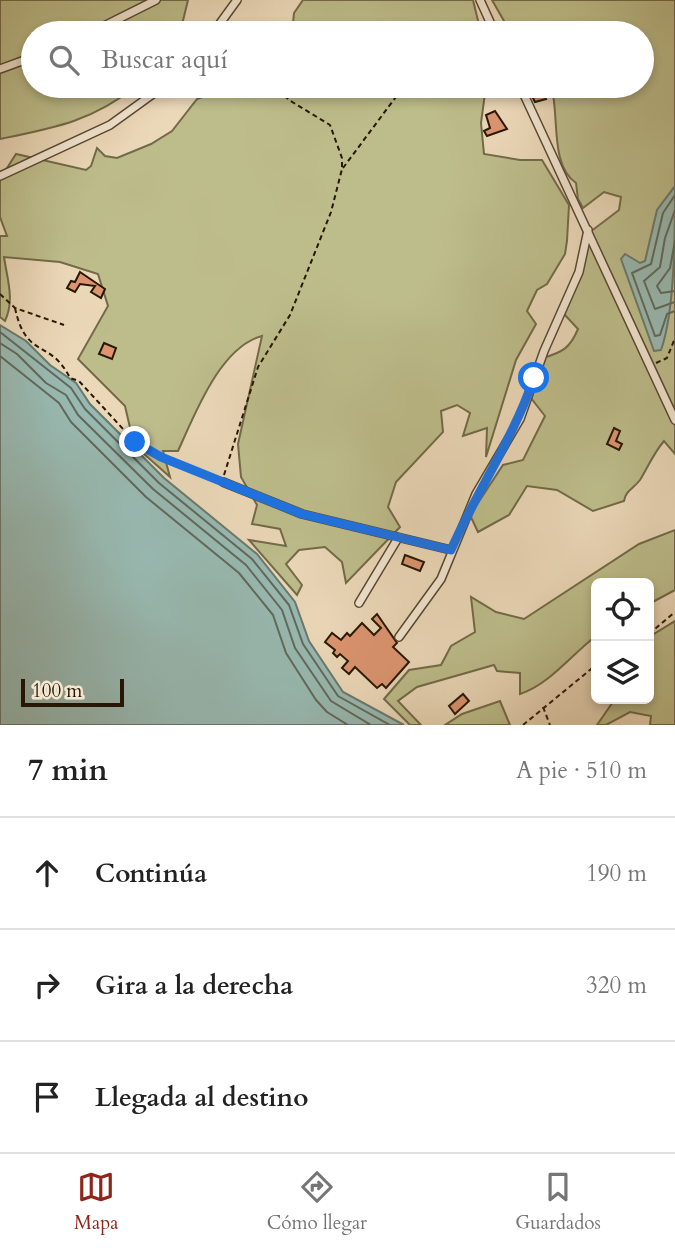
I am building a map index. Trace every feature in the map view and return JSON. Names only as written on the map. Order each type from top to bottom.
[{"type":"street","points":[[114,21],[156,0]]},
{"type":"street","points":[[222,21],[237,0]]},
{"type":"street","points":[[480,0],[490,21]]},
{"type":"street","points":[[0,69],[21,61]]},
{"type":"street","points":[[0,176],[110,125],[147,98]]},
{"type":"street","points":[[526,98],[675,420]]},
{"type":"street","points":[[399,637],[433,594],[476,495],[520,419],[544,351],[579,272],[588,230]]},
{"type":"street","points":[[223,482],[302,514],[451,550]]},
{"type":"street","points":[[359,603],[398,538]]},
{"type":"path","points":[[15,308],[19,329],[27,340],[61,360],[71,377],[79,381],[121,425],[129,438],[161,457],[223,482],[258,367],[290,315],[331,212],[342,169],[342,158],[330,125],[287,98]]},
{"type":"path","points":[[342,169],[395,98]]},
{"type":"path","points":[[0,294],[15,308],[64,325]]},
{"type":"path","points":[[650,366],[667,358],[675,338]]},
{"type":"path","points":[[654,630],[675,612]]},
{"type":"path","points":[[523,725],[591,669]]},
{"type":"path","points":[[543,707],[550,725]]},
{"type":"green space","points":[[0,0],[188,0],[183,21],[21,21],[21,98],[120,98],[72,122],[0,139]]},
{"type":"green space","points":[[303,0],[473,0],[478,21],[293,21],[294,13]]},
{"type":"green space","points":[[492,0],[675,0],[675,454],[664,441],[640,480],[626,494],[624,501],[593,511],[557,490],[527,486],[509,515],[478,532],[470,515],[503,465],[523,460],[545,416],[531,398],[543,358],[565,348],[578,329],[563,313],[590,232],[619,210],[621,197],[604,192],[583,208],[578,199],[576,183],[562,164],[554,98],[654,98],[654,21],[504,21]]},
{"type":"green space","points":[[484,98],[481,123],[484,154],[520,160],[542,160],[569,205],[565,254],[547,284],[537,290],[527,311],[536,324],[516,360],[486,457],[487,428],[463,436],[470,413],[457,405],[441,411],[443,432],[396,482],[388,507],[400,527],[346,583],[342,562],[325,547],[299,550],[286,564],[302,585],[297,595],[249,540],[286,546],[280,529],[252,524],[257,505],[241,477],[238,444],[262,336],[247,343],[221,367],[201,401],[178,451],[163,451],[170,477],[134,445],[125,406],[78,359],[108,306],[98,274],[60,262],[4,257],[9,305],[5,321],[0,317],[0,236],[7,236],[0,217],[0,179],[16,154],[86,170],[91,166],[97,148],[105,156],[117,158],[151,144],[172,131],[197,99]]},
{"type":"green space","points":[[675,530],[675,590],[654,601],[654,578],[591,578],[591,640],[541,683],[520,694],[520,673],[497,671],[494,665],[417,687],[398,701],[421,725],[410,725],[384,699],[409,670],[441,665],[451,646],[475,632],[471,597],[496,612],[524,619],[639,544]]},
{"type":"green space","points":[[675,621],[675,725],[650,725],[651,716],[630,712],[606,725],[597,725],[612,704],[654,704],[654,634]]},
{"type":"green space","points":[[500,701],[510,725],[445,725],[462,714]]},
{"type":"water","points":[[675,186],[669,314],[661,350],[654,351],[621,259],[625,254],[640,263],[645,261],[657,210]]},
{"type":"water","points":[[0,325],[26,341],[50,365],[76,383],[90,404],[164,478],[257,554],[295,602],[309,641],[343,692],[404,725],[0,725]]},
{"type":"building","points":[[533,98],[546,99],[535,102]]},
{"type":"building","points":[[495,111],[507,129],[487,136],[484,131],[490,128],[486,115]]},
{"type":"building","points":[[80,272],[105,289],[101,298],[91,292],[95,286],[80,284],[75,292],[67,288],[71,281],[75,282]]},
{"type":"building","points":[[104,343],[116,348],[112,359],[99,354]]},
{"type":"building","points":[[614,428],[620,431],[616,441],[622,444],[619,450],[607,444]]},
{"type":"building","points":[[405,555],[424,562],[420,571],[402,564]]},
{"type":"building","points":[[377,614],[397,643],[393,647],[409,662],[386,688],[382,684],[377,688],[355,667],[349,674],[342,668],[348,661],[340,654],[337,657],[333,653],[335,650],[325,642],[332,633],[341,640],[347,633],[350,636],[362,623],[374,635],[381,628],[372,619]]},
{"type":"building","points":[[463,694],[469,701],[455,714],[449,706]]},
{"type":"route","points":[[135,442],[161,457],[302,514],[451,550],[476,495],[520,419],[534,378]]}]
